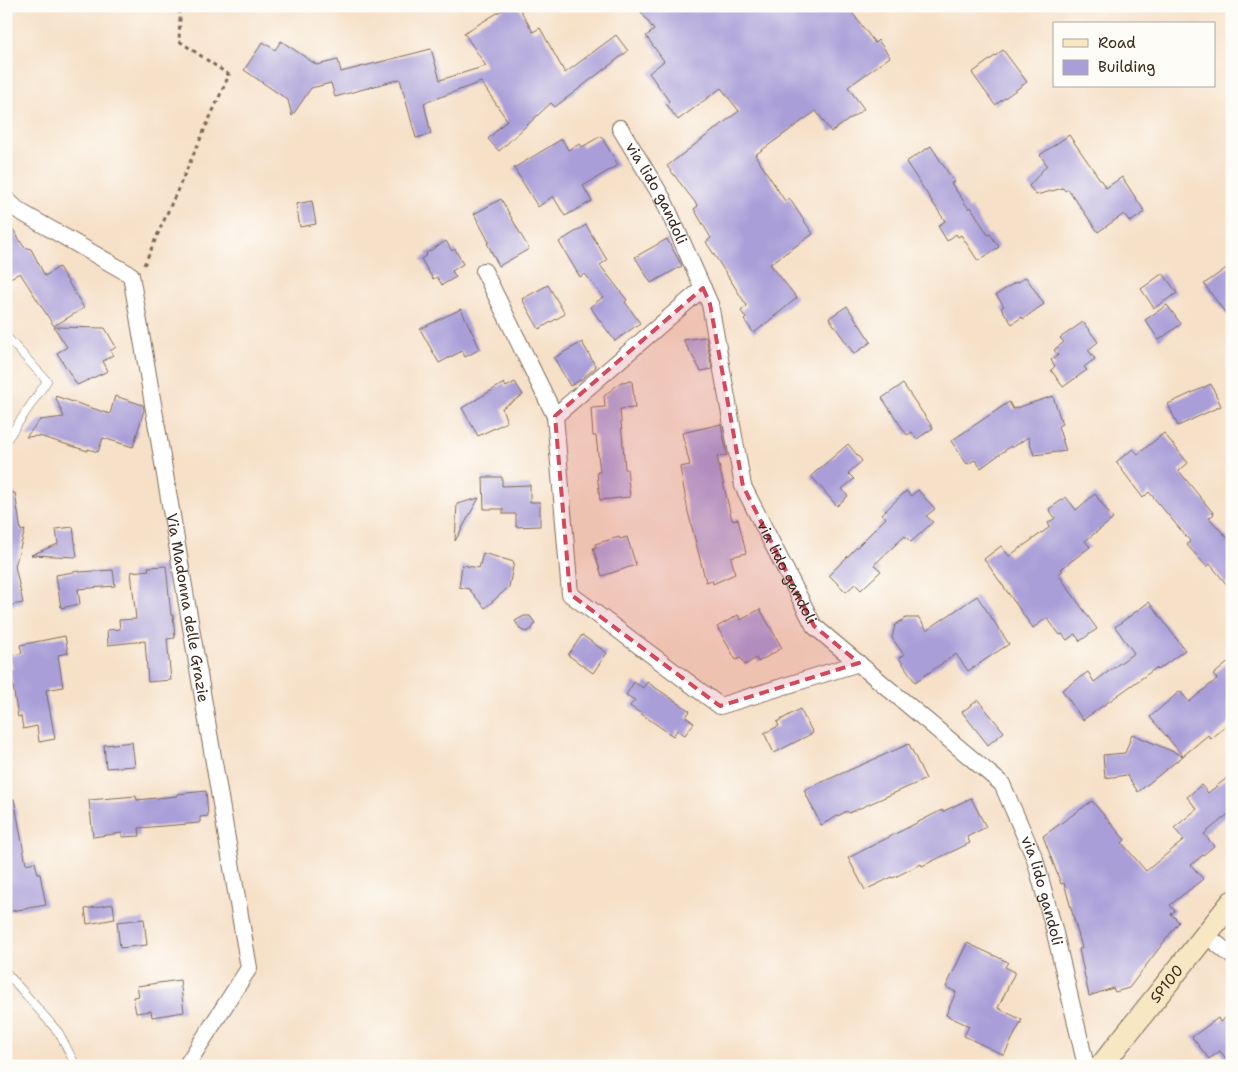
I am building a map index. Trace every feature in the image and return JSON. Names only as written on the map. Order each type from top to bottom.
[{"type":"main road","name":"SP100","points":[[1101,1066],[1232,902]]},
{"type":"street","name":"via lido gandoli","points":[[620,128],[663,199],[710,304],[742,486],[814,626],[1002,784],[1036,860],[1086,1066]]},
{"type":"street","name":"Via Madonna delle Grazie","points":[[6,199],[19,210],[131,275],[249,968],[186,1066]]},
{"type":"street","points":[[484,271],[555,416],[570,594],[720,706],[859,663]]},
{"type":"street","points":[[555,416],[703,288]]},
{"type":"street","points":[[1206,935],[1232,956]]},
{"type":"lane","points":[[6,336],[47,381],[6,441]]},
{"type":"lane","points":[[6,972],[59,1033],[76,1066]]},
{"type":"path","points":[[142,6],[159,8],[162,6]]},
{"type":"path","points":[[148,258],[229,75],[179,41],[179,8],[175,6]]},
{"type":"highlighted area","points":[[703,288],[710,304],[743,486],[814,626],[859,663],[720,706],[570,594],[555,416]]},
{"type":"building","points":[[509,6],[518,6],[533,32],[540,28],[565,73],[616,35],[628,51],[555,107],[551,103],[499,151],[488,139],[507,120],[481,82],[424,103],[431,134],[416,138],[400,79],[335,97],[331,83],[311,88],[292,116],[288,100],[244,70],[263,42],[275,50],[281,41],[317,65],[338,60],[341,72],[431,49],[440,80],[486,66],[464,33]]},
{"type":"building","points":[[637,6],[847,6],[875,43],[878,40],[890,57],[848,87],[864,109],[831,132],[816,111],[755,155],[785,201],[789,198],[813,234],[770,264],[797,298],[754,333],[744,320],[746,318],[741,311],[747,306],[706,242],[711,238],[694,209],[698,206],[667,166],[739,111],[721,88],[678,120],[666,104],[669,101],[649,73],[664,61],[646,36],[654,30]]},
{"type":"building","points":[[1003,50],[1027,82],[995,105],[972,73]]},
{"type":"building","points":[[1069,135],[1106,188],[1122,177],[1145,212],[1130,222],[1124,214],[1098,232],[1068,189],[1065,191],[1063,188],[1036,195],[1029,186],[1047,165],[1040,155]]},
{"type":"building","points":[[601,136],[618,165],[583,186],[592,201],[565,216],[553,196],[538,207],[514,168],[562,139],[568,150],[580,144],[582,147]]},
{"type":"building","points":[[931,146],[954,182],[951,183],[969,209],[971,207],[988,235],[990,234],[999,247],[978,261],[961,235],[958,237],[956,234],[947,241],[938,226],[945,221],[906,162]]},
{"type":"building","points":[[501,199],[529,249],[499,266],[474,214]]},
{"type":"building","points":[[312,201],[316,224],[300,227],[296,204]]},
{"type":"building","points":[[6,218],[24,247],[31,249],[45,276],[59,267],[84,308],[54,326],[20,273],[6,280]]},
{"type":"building","points":[[586,225],[607,260],[600,265],[627,300],[625,302],[640,323],[615,341],[590,307],[603,297],[585,274],[580,277],[559,242]]},
{"type":"building","points":[[667,239],[682,266],[651,283],[635,257]]},
{"type":"building","points":[[446,241],[452,251],[455,249],[463,264],[452,271],[456,277],[442,285],[437,277],[433,279],[421,259],[427,255],[426,253]]},
{"type":"building","points":[[1232,264],[1232,322],[1204,284]]},
{"type":"building","points":[[1163,273],[1177,293],[1154,308],[1141,289]]},
{"type":"building","points":[[1026,277],[1044,304],[1023,319],[1022,317],[1012,324],[1001,308],[1004,306],[996,295]]},
{"type":"building","points":[[548,285],[565,314],[539,329],[522,299]]},
{"type":"building","points":[[1167,305],[1181,324],[1159,340],[1145,320]]},
{"type":"building","points":[[847,306],[871,342],[854,354],[829,318]]},
{"type":"building","points":[[461,309],[480,349],[465,357],[462,351],[439,363],[420,329]]},
{"type":"building","points":[[1083,322],[1098,342],[1088,350],[1095,359],[1084,367],[1087,370],[1063,387],[1051,370],[1055,366],[1051,360],[1058,355],[1054,350],[1064,342],[1060,338]]},
{"type":"building","points":[[54,327],[105,328],[116,347],[110,351],[113,355],[103,361],[108,371],[77,385],[57,353],[67,347]]},
{"type":"building","points":[[706,337],[712,369],[701,371],[683,340]]},
{"type":"building","points":[[582,342],[596,367],[570,386],[554,358]]},
{"type":"building","points":[[632,381],[635,408],[620,409],[625,469],[627,469],[630,497],[600,500],[597,472],[600,472],[596,436],[593,436],[591,408],[605,407],[604,396],[621,382]]},
{"type":"building","points":[[515,382],[523,395],[502,408],[507,422],[478,436],[462,408],[504,383],[506,387]]},
{"type":"building","points":[[903,384],[933,428],[917,439],[912,432],[907,435],[882,398]]},
{"type":"building","points":[[1211,384],[1221,406],[1178,426],[1168,404]]},
{"type":"building","points":[[55,396],[110,414],[115,396],[143,405],[144,410],[133,447],[103,438],[98,452],[88,449],[88,451],[39,436],[26,437],[40,420],[64,417]]},
{"type":"building","points":[[1053,396],[1062,424],[1058,426],[1066,451],[1034,455],[1028,437],[1012,448],[1011,446],[981,468],[975,460],[967,464],[951,441],[1009,402],[1013,409]]},
{"type":"building","points":[[721,424],[727,455],[717,457],[732,520],[738,519],[746,553],[731,557],[735,574],[713,584],[712,580],[706,582],[688,512],[680,467],[690,465],[682,433]]},
{"type":"building","points":[[1164,433],[1188,463],[1179,471],[1214,514],[1209,518],[1232,543],[1232,591],[1210,564],[1207,567],[1187,545],[1190,541],[1149,492],[1143,498],[1116,462],[1133,449],[1138,454]]},
{"type":"building","points":[[848,444],[862,461],[848,473],[854,479],[842,489],[848,496],[837,506],[811,476]]},
{"type":"building","points":[[483,477],[502,477],[502,486],[530,485],[530,502],[540,502],[540,526],[516,527],[516,514],[503,514],[503,509],[484,509]]},
{"type":"building","points":[[918,490],[935,509],[926,516],[933,522],[911,542],[905,536],[896,544],[874,565],[881,571],[861,590],[855,584],[846,592],[829,575],[886,518],[882,514],[906,491],[911,496]]},
{"type":"building","points":[[6,493],[15,493],[21,531],[25,530],[15,566],[23,603],[6,606]]},
{"type":"building","points":[[1095,494],[1113,519],[1085,541],[1090,547],[1061,569],[1063,571],[1058,574],[1097,629],[1080,641],[1075,634],[1067,640],[1062,634],[1060,635],[1047,618],[1033,628],[984,559],[1001,546],[1009,556],[1050,527],[1048,523],[1055,518],[1049,509],[1066,497],[1076,510]]},
{"type":"building","points":[[479,498],[455,541],[457,504]]},
{"type":"building","points":[[73,527],[77,557],[31,555],[58,544],[56,529]]},
{"type":"building","points":[[619,537],[620,539],[627,537],[636,565],[602,576],[593,548],[596,547],[595,544]]},
{"type":"building","points":[[483,553],[514,562],[509,587],[485,608],[469,589],[459,587],[462,565],[479,568]]},
{"type":"building","points":[[166,566],[175,638],[167,639],[171,680],[148,682],[145,641],[108,645],[107,630],[120,629],[119,620],[136,619],[131,572],[149,570],[148,567]]},
{"type":"building","points":[[113,570],[115,586],[78,589],[80,604],[61,608],[56,575],[79,571]]},
{"type":"building","points":[[977,596],[1009,644],[968,671],[956,654],[915,682],[899,658],[904,655],[892,638],[895,625],[906,618],[919,618],[927,630]]},
{"type":"building","points":[[1149,602],[1185,650],[1158,670],[1156,668],[1083,720],[1062,690],[1088,672],[1094,682],[1134,653],[1115,627]]},
{"type":"building","points":[[760,609],[782,648],[758,662],[756,658],[745,665],[741,658],[736,660],[717,627],[738,615],[741,620]]},
{"type":"building","points":[[524,616],[530,616],[535,623],[532,629],[526,632],[521,630],[515,621]]},
{"type":"building","points":[[582,635],[607,653],[593,673],[568,655]]},
{"type":"building","points":[[65,636],[68,653],[58,655],[63,687],[46,690],[55,739],[39,742],[37,726],[23,729],[21,716],[18,717],[10,669],[13,669],[10,656],[22,653],[20,645]]},
{"type":"building","points":[[1232,659],[1232,721],[1211,739],[1208,735],[1183,756],[1150,717],[1180,691],[1189,702],[1217,679],[1213,675]]},
{"type":"building","points":[[634,682],[643,688],[647,682],[690,711],[686,717],[694,723],[685,735],[677,730],[673,736],[630,706],[635,700],[626,695]]},
{"type":"building","points":[[978,700],[1004,732],[988,745],[962,712]]},
{"type":"building","points":[[800,709],[813,733],[774,753],[764,733],[779,726],[777,722]]},
{"type":"building","points":[[1132,734],[1183,756],[1138,792],[1127,775],[1105,778],[1103,755],[1125,753]]},
{"type":"building","points":[[132,742],[135,766],[106,768],[104,745]]},
{"type":"building","points":[[909,744],[926,779],[849,813],[847,811],[821,825],[804,790]]},
{"type":"building","points":[[1232,774],[1232,811],[1204,834],[1214,846],[1191,865],[1203,879],[1170,905],[1175,911],[1171,914],[1179,922],[1129,988],[1115,992],[1113,988],[1089,996],[1079,949],[1082,948],[1064,883],[1061,884],[1043,836],[1092,801],[1125,840],[1122,843],[1146,871],[1184,840],[1174,828],[1197,809],[1187,797],[1201,785],[1208,793]]},
{"type":"building","points":[[206,791],[208,816],[200,817],[200,823],[139,828],[140,836],[122,837],[122,833],[93,837],[89,800],[136,796],[137,800]]},
{"type":"building","points":[[971,798],[986,827],[967,837],[970,843],[865,890],[848,858],[942,810],[942,812]]},
{"type":"building","points":[[14,799],[26,864],[35,862],[38,874],[40,874],[46,905],[6,912],[6,800]]},
{"type":"building","points":[[113,904],[115,919],[87,924],[85,909]]},
{"type":"building","points":[[144,919],[147,945],[120,948],[117,922]]},
{"type":"building","points":[[967,943],[1008,962],[1005,967],[1015,972],[998,1008],[1022,1020],[1004,1055],[964,1036],[969,1026],[946,1015],[956,992],[946,987]]},
{"type":"building","points":[[180,980],[184,1012],[152,1017],[151,1011],[136,1013],[133,997],[139,996],[137,986]]},
{"type":"building","points":[[1232,1013],[1232,1066],[1220,1051],[1209,1059],[1192,1037],[1218,1018],[1220,1022]]}]
